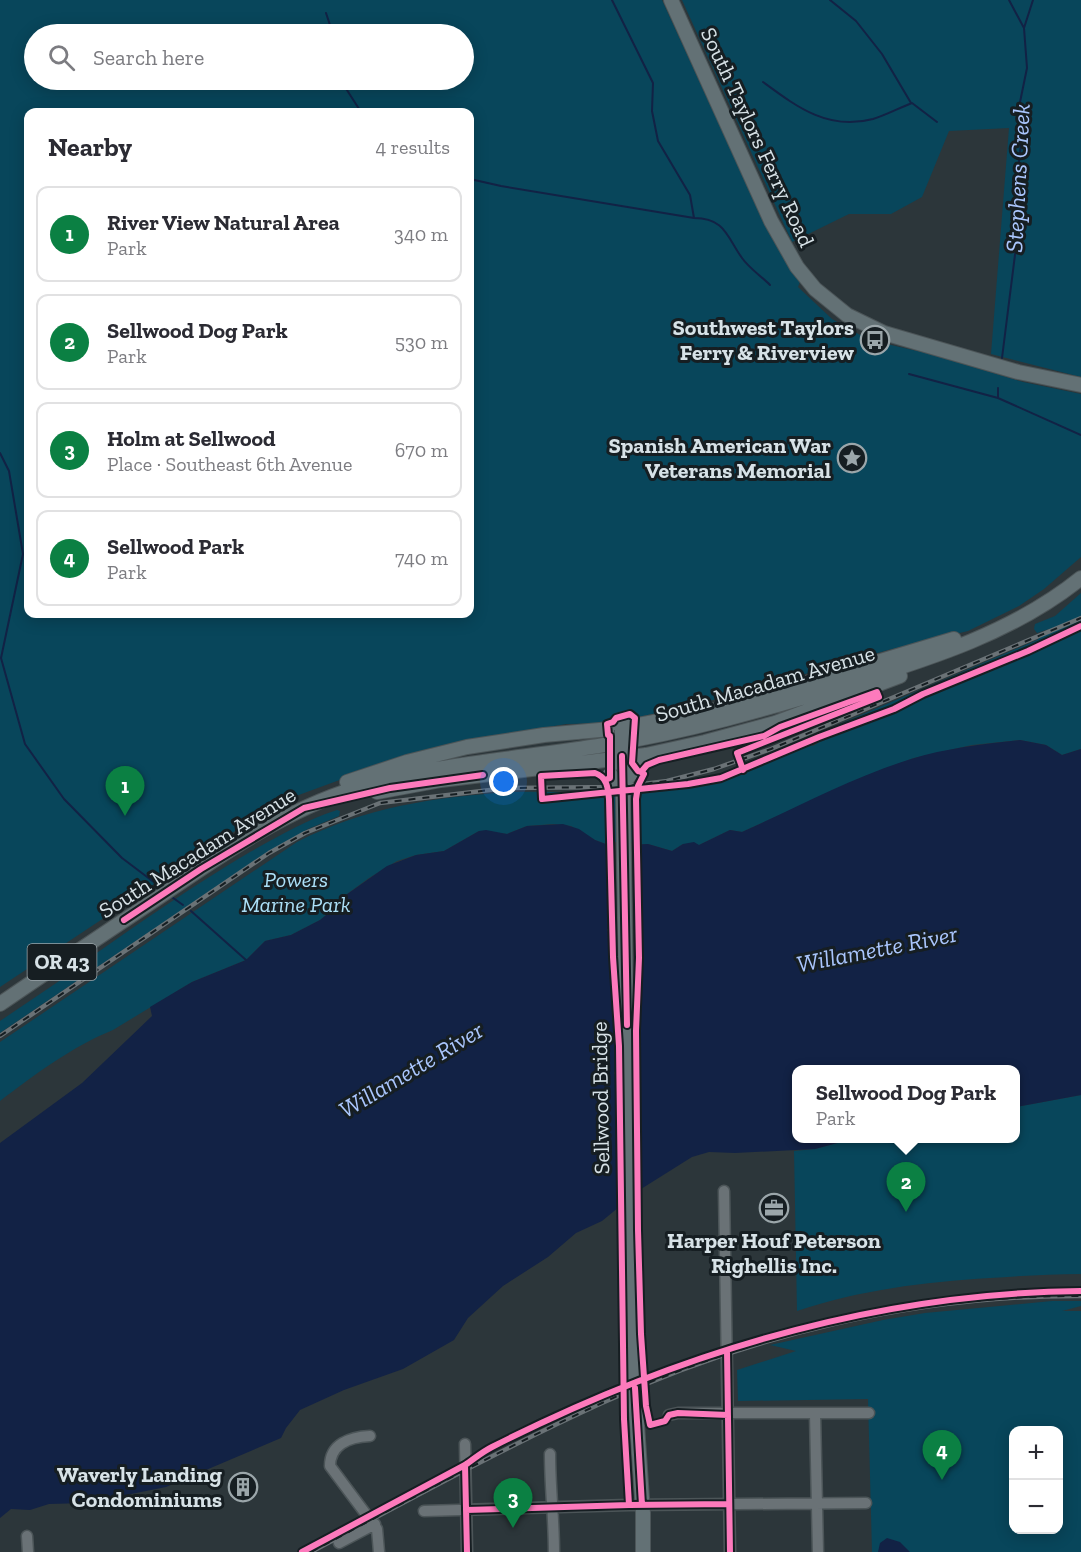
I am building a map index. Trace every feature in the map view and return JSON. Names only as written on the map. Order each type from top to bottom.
[{"type":"main road","name":"South Taylors Ferry Road","points":[[671,0],[771,221],[796,267],[815,289],[847,315],[884,333],[978,361],[1081,385]]},
{"type":"main road","name":"South Macadam Avenue","points":[[0,1004],[201,869],[304,808],[352,789],[451,766],[678,732],[799,699],[943,652],[983,636],[1030,615],[1081,578]]},
{"type":"main road","points":[[304,808],[332,788],[406,762],[467,747],[544,735],[622,729],[720,709],[891,656],[969,635],[983,636]]},
{"type":"main road","points":[[304,808],[390,788],[589,763],[622,756],[646,755],[705,742],[744,732],[843,699],[936,661],[943,652]]},
{"type":"main road","name":"Sellwood Bridge","points":[[622,729],[631,1304],[643,1552]]},
{"type":"main road","points":[[589,763],[604,768],[622,788],[646,755]]},
{"type":"street","points":[[724,1191],[730,1552]]},
{"type":"street","points":[[669,1415],[678,1413],[728,1415],[868,1413]]},
{"type":"street","points":[[815,1414],[818,1552]]},
{"type":"street","points":[[370,1436],[347,1440],[334,1448],[330,1466],[375,1524],[379,1539],[379,1552]]},
{"type":"street","points":[[465,1444],[467,1552]]},
{"type":"street","points":[[549,1454],[550,1497],[554,1507],[554,1552]]},
{"type":"street","points":[[424,1511],[642,1505],[866,1503]]},
{"type":"street","points":[[339,1543],[375,1524]]},
{"type":"street","points":[[27,1536],[28,1552]]},
{"type":"green space","points":[[0,0],[662,0],[770,235],[800,282],[798,287],[832,319],[869,340],[926,353],[1023,382],[1081,394],[1081,557],[1044,589],[1019,606],[968,631],[888,650],[726,697],[630,719],[606,723],[566,724],[448,744],[413,753],[277,803],[0,987]]},
{"type":"green space","points":[[682,0],[1081,0],[1081,377],[991,354],[1009,128],[949,131],[922,197],[891,214],[849,214],[792,242]]},
{"type":"green space","name":"Powers Marine Park","points":[[1081,593],[1081,749],[1062,755],[1046,745],[1020,740],[972,745],[914,758],[863,777],[742,832],[730,830],[699,845],[683,844],[672,851],[648,844],[611,846],[571,826],[553,824],[527,826],[507,834],[479,831],[444,851],[416,855],[397,861],[336,902],[331,911],[320,920],[291,935],[265,941],[246,960],[192,982],[113,1030],[69,1053],[0,1101],[0,1042],[297,842],[349,820],[430,800],[514,792],[612,791],[684,781],[686,788],[716,783],[809,744],[813,746],[821,741],[821,732],[1037,640],[1049,629],[1037,633],[1034,629],[1035,624],[1055,616]]},
{"type":"green space","points":[[337,810],[340,811],[339,816],[308,829],[260,857],[0,1033],[0,1021],[188,891],[282,834]]},
{"type":"green space","points":[[1081,1095],[1081,1274],[1001,1277],[916,1285],[868,1292],[797,1311],[794,1151],[815,1149],[837,1143],[1020,1143],[1020,1106]]},
{"type":"green space","points":[[1052,1301],[1081,1301],[1081,1306],[1062,1311],[1081,1311],[1081,1552],[872,1552],[868,1399],[738,1401],[737,1370],[796,1351],[770,1345],[925,1313]]},
{"type":"water","name":"Willamette River","points":[[1020,740],[1046,745],[1062,755],[1081,749],[1081,1095],[1020,1106],[1020,1065],[792,1065],[792,1143],[837,1143],[815,1149],[709,1152],[692,1157],[641,1189],[602,1221],[576,1233],[548,1257],[503,1286],[468,1318],[454,1340],[403,1369],[344,1390],[300,1410],[281,1438],[166,1487],[86,1503],[49,1504],[30,1510],[11,1509],[0,1518],[0,1143],[82,1083],[152,1016],[150,1007],[192,982],[246,960],[265,941],[291,935],[320,920],[331,911],[336,902],[387,866],[416,855],[444,851],[479,831],[507,834],[527,826],[563,824],[579,829],[595,840],[611,846],[648,844],[672,851],[683,844],[694,842],[699,845],[730,830],[742,832],[889,766],[924,755]]},
{"type":"water","points":[[887,1538],[900,1542],[910,1552],[878,1552],[880,1543]]},
{"type":"pier","points":[[609,842],[638,842],[640,924],[643,929],[640,935],[637,1045],[638,1068],[641,1073],[638,1079],[640,1194],[619,1212],[617,1079],[614,1073],[617,1068],[610,935],[607,930],[610,925]]},
{"type":"waterway","points":[[612,0],[653,83],[652,111],[658,141],[690,195],[694,218],[712,221],[719,225],[745,262],[770,285]]},
{"type":"waterway","points":[[830,0],[856,21],[882,54],[911,103]]},
{"type":"waterway","points":[[1009,0],[1024,28]]},
{"type":"waterway","name":"Stephens Creek","points":[[1002,358],[1019,223],[1017,178],[1021,144],[1019,107],[1027,68],[1024,28],[1033,0]]},
{"type":"waterway","points":[[326,13],[330,24]]},
{"type":"waterway","points":[[763,82],[801,108],[827,119],[842,122],[873,119],[912,103],[937,122]]},
{"type":"waterway","points":[[347,90],[358,108]]},
{"type":"waterway","points":[[474,180],[694,218]]},
{"type":"waterway","points":[[909,374],[998,398]]},
{"type":"waterway","name":"Stephens Creek","points":[[998,388],[998,398],[1081,435]]},
{"type":"waterway","points":[[0,453],[9,471],[23,554],[1,658],[25,744],[64,799],[122,858],[163,889]]},
{"type":"waterway","points":[[169,895],[183,905]]},
{"type":"waterway","points":[[191,911],[246,960]]},
{"type":"railway","points":[[0,1036],[269,853],[305,833],[380,803],[507,788],[619,787],[667,781],[714,769],[771,749],[1081,618]]},
{"type":"railway","points":[[311,1552],[455,1475],[565,1420],[659,1379],[717,1357],[776,1339],[897,1311],[1019,1298],[1081,1296]]},
{"type":"cycle path","points":[[629,1505],[624,1419],[619,1046],[613,957],[609,795],[608,791],[607,787],[604,780],[595,773],[541,776],[542,799],[688,784],[721,778],[894,709],[923,694],[1028,651],[1081,626]]},
{"type":"cycle path","points":[[641,772],[647,765],[659,760],[764,736],[780,727],[877,692],[879,697],[737,753],[743,770]]},
{"type":"cycle path","points":[[605,780],[610,778],[610,736],[607,724],[616,718],[630,714],[635,718],[632,763],[638,771]]},
{"type":"cycle path","points":[[622,756],[627,1025]]},
{"type":"cycle path","points":[[641,772],[644,774],[638,786],[636,799],[639,958],[636,1031],[638,1230],[646,1406],[650,1425],[665,1421],[669,1415],[678,1413],[728,1415]]},
{"type":"cycle path","points":[[124,920],[201,869],[304,808],[390,788],[483,775]]},
{"type":"cycle path","points":[[302,1552],[465,1465],[492,1447],[561,1414],[704,1357],[778,1335],[852,1317],[928,1303],[1004,1294],[1081,1291]]},
{"type":"cycle path","points":[[727,1350],[730,1552]]},
{"type":"cycle path","points":[[635,1388],[642,1505]]},
{"type":"cycle path","points":[[465,1465],[467,1552]]},
{"type":"cycle path","points":[[466,1510],[729,1504]]},
{"type":"place","name":"Southwest Taylors Ferry & Riverview","points":[[875,340]]},
{"type":"place","name":"Spanish American War Veterans Memorial","points":[[852,458]]},
{"type":"place","name":"River View Natural Area","points":[[125,816]]},
{"type":"place","name":"Harper Houf Peterson Righellis Inc.","points":[[774,1208]]},
{"type":"place","name":"Sellwood Dog Park","points":[[906,1212]]},
{"type":"place","name":"Sellwood Park","points":[[942,1480]]},
{"type":"place","name":"Waverly Landing Condominiums","points":[[243,1487]]},
{"type":"place","name":"Holm at Sellwood","points":[[513,1528]]}]
